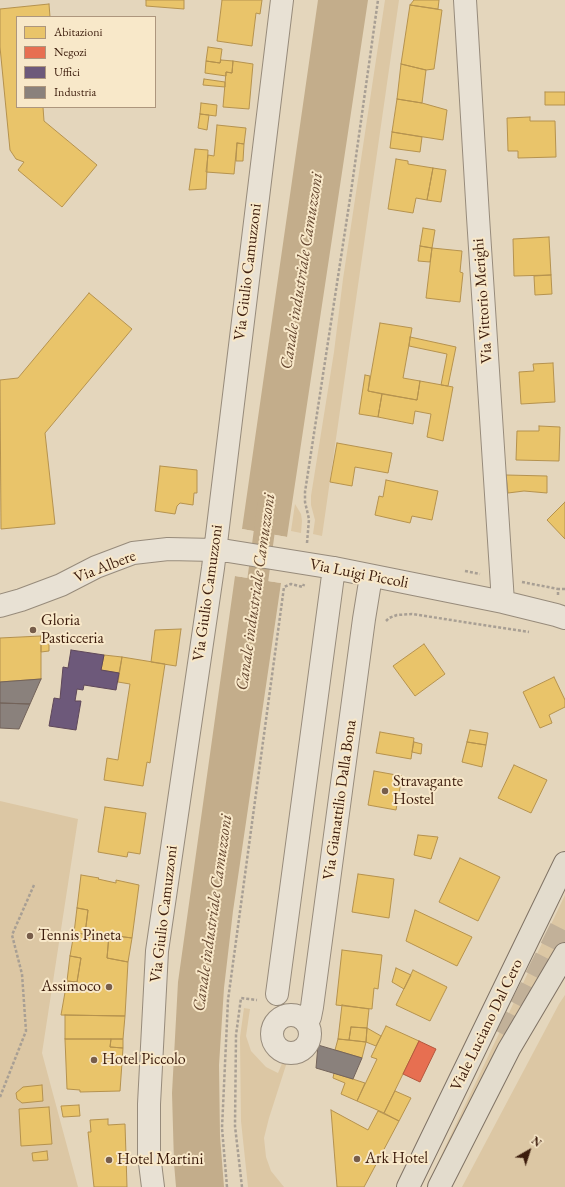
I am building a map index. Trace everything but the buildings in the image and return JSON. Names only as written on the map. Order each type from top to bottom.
[{"type":"main road","name":"Viale Luciano Dal Cero","points":[[408,1187],[565,863]]},
{"type":"main road","name":"Viale Luciano Dal Cero","points":[[439,1187],[509,1049],[565,954]]},
{"type":"street","name":"Via Giulio Camuzzoni","points":[[153,1187],[149,1155],[149,1104],[157,951],[222,550],[282,0]]},
{"type":"street","name":"Via Vittorio Merighi","points":[[465,0],[503,602]]},
{"type":"street","name":"Via Albere","points":[[0,606],[61,585],[96,567],[133,553],[168,549],[222,550]]},
{"type":"street","name":"Via Luigi Piccoli","points":[[222,550],[334,568],[503,602],[565,618]]},
{"type":"street","points":[[268,997],[334,568]]},
{"type":"street","name":"Via Gianattilio Dalla Bona","points":[[307,1022],[310,1018],[312,1007],[371,576]]},
{"type":"street","name":"Via Luigi Piccoli","points":[[503,602],[565,603]]},
{"type":"path","points":[[227,1187],[222,1128],[228,1000],[284,587],[291,584],[303,587],[307,563],[310,527],[305,492],[351,192],[378,0]]},
{"type":"path","points":[[385,622],[389,618],[397,615],[412,614],[533,632]]},
{"type":"path","points":[[0,1097],[26,1031],[22,974],[12,935],[34,884]]},
{"type":"path","points":[[242,1187],[235,1126],[236,1035],[241,998],[268,997]]},
{"type":"shaded area","points":[[385,0],[399,0],[322,536],[313,534],[315,520],[311,505],[311,496],[334,352],[343,279]]},
{"type":"shaded area","points":[[295,504],[301,514],[301,533],[291,531]]},
{"type":"shaded area","name":"Tennis Pineta","points":[[0,801],[78,819],[42,1053],[78,1187],[0,1187]]},
{"type":"shaded area","points":[[565,895],[565,944],[432,1187],[427,1187],[445,1147]]},
{"type":"shaded area","points":[[565,995],[565,1187],[462,1187],[559,1004]]},
{"type":"shaded area","points":[[244,1008],[250,1009],[246,1036],[251,1051],[266,1067],[278,1073],[283,1061],[287,1062],[264,1138],[266,1157],[271,1171],[284,1187],[248,1187],[241,1121],[240,1037]]},
{"type":"water","points":[[318,0],[368,0],[287,537],[242,529]]},
{"type":"water","points":[[235,576],[281,583],[233,911],[224,988],[219,1065],[220,1136],[224,1187],[176,1187],[172,1093],[178,982]]},
{"type":"pier","points":[[242,529],[287,537],[287,538],[242,531]]},
{"type":"pier","points":[[236,574],[282,581],[281,583],[235,576]]},
{"type":"waterway","name":"Canale industriale Camuzzoni","points":[[254,608],[268,504]]},
{"type":"tunnel","points":[[506,1036],[565,919]]},
{"type":"place","name":"Gloria Pasticceria","points":[[33,630]]},
{"type":"place","name":"Stravagante Hostel","points":[[385,791]]},
{"type":"place","name":"Tennis Pineta","points":[[30,936]]},
{"type":"place","name":"Assimoco","points":[[109,987]]},
{"type":"place","name":"Hotel Piccolo","points":[[94,1060]]},
{"type":"place","name":"Ark Hotel","points":[[357,1159]]},
{"type":"place","name":"Hotel Martini","points":[[109,1160]]}]
